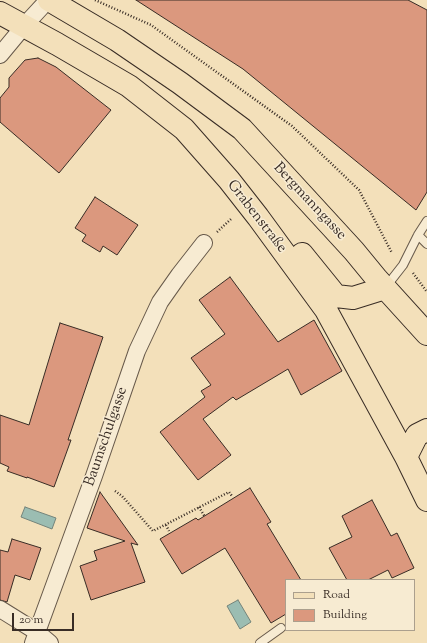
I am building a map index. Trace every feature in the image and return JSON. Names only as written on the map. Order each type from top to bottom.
[{"type":"main road","name":"Bergmanngasse","points":[[48,0],[117,40],[180,83],[242,129],[354,251],[427,334]]},
{"type":"main road","name":"Grabenstraße","points":[[0,13],[129,86],[184,129],[224,175],[326,310],[406,457],[427,500]]},
{"type":"main road","points":[[248,206],[278,223],[336,296],[354,298],[385,288]]},
{"type":"main road","points":[[406,457],[417,436],[427,430]]},
{"type":"street","points":[[0,55],[48,0]]},
{"type":"street","name":"Baumschulgasse","points":[[35,638],[140,344],[160,302],[204,243]]},
{"type":"street","points":[[0,609],[35,638],[50,643]]},
{"type":"lane","points":[[385,288],[403,265],[427,221]]},
{"type":"lane","points":[[418,235],[427,244]]},
{"type":"lane","points":[[260,643],[281,628]]},
{"type":"path","points":[[94,0],[151,25],[292,126],[359,190],[393,254]]},
{"type":"path","points":[[413,274],[427,292]]},
{"type":"path","points":[[115,491],[122,496],[153,531],[229,492],[232,496]]},
{"type":"path","points":[[199,507],[205,517]]},
{"type":"path","points":[[166,525],[169,531]]},
{"type":"water","points":[[25,507],[56,518],[52,529],[21,517]]},
{"type":"water","points":[[238,600],[251,622],[240,629],[227,606]]},
{"type":"building","points":[[136,0],[408,0],[427,10],[427,192],[416,210],[243,69]]},
{"type":"building","points":[[38,58],[56,67],[111,110],[59,173],[0,122],[0,98],[9,87],[9,78],[25,60]]},
{"type":"building","points":[[95,197],[138,225],[117,255],[103,246],[100,252],[82,241],[86,235],[75,228]]},
{"type":"building","points":[[230,277],[278,342],[314,320],[342,371],[301,395],[288,369],[236,400],[233,397],[203,419],[231,455],[198,480],[160,432],[205,397],[201,391],[211,385],[191,358],[225,334],[199,300]]},
{"type":"building","points":[[60,323],[103,337],[68,440],[71,440],[54,487],[7,471],[9,467],[0,463],[0,415],[29,425]]},
{"type":"building","points":[[250,488],[271,522],[267,524],[300,579],[285,579],[285,615],[271,623],[225,548],[182,574],[160,539],[196,518],[198,520]]},
{"type":"building","points":[[100,492],[138,545],[131,543],[145,582],[91,600],[80,566],[97,560],[94,551],[125,541],[87,528]]},
{"type":"building","points":[[372,500],[391,536],[397,533],[414,568],[392,578],[388,570],[370,579],[346,579],[329,548],[352,537],[342,516]]},
{"type":"building","points":[[12,539],[41,548],[30,580],[15,575],[7,602],[0,600],[0,550],[8,552]]}]
